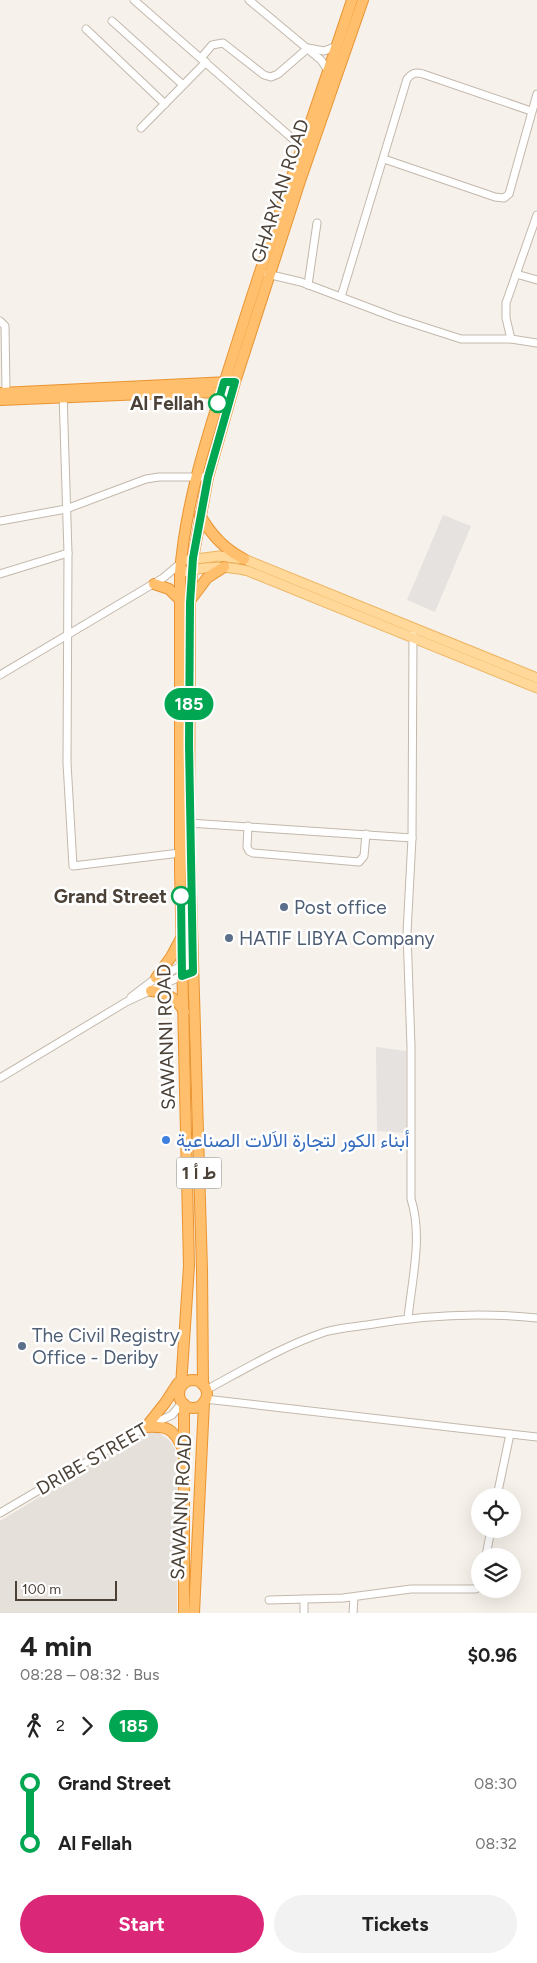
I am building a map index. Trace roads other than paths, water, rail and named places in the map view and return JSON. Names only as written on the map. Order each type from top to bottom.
[{"type":"highway","name":"GHARYAN ROAD","points":[[230,382],[259,273],[352,0]]},
{"type":"highway","name":"GHARYAN ROAD","points":[[226,393],[271,275],[301,178],[363,0]]},
{"type":"highway","points":[[63,394],[230,382]]},
{"type":"highway","points":[[2,395],[226,393]]},
{"type":"highway","name":"SAWANNI ROAD","points":[[194,1613],[204,1394],[185,602],[180,574],[184,533],[195,476],[226,393]]},
{"type":"highway","name":"SAWANNI ROAD","points":[[184,1613],[183,1404],[179,1394],[189,1278],[180,853],[185,602],[200,515],[226,393]]},
{"type":"highway","points":[[200,515],[206,526],[223,546],[244,559]]},
{"type":"highway","points":[[154,584],[169,589],[185,602],[199,585],[224,567]]},
{"type":"highway","points":[[156,978],[171,957],[182,934]]},
{"type":"highway","points":[[151,991],[168,994],[180,1005],[184,1013]]},
{"type":"highway","points":[[146,1427],[172,1394],[182,1374]]},
{"type":"highway","points":[[181,1386],[192,1380],[204,1394]]},
{"type":"highway","name":"SAWANNI ROAD","points":[[183,1404],[192,1408],[199,1406],[204,1394]]},
{"type":"highway","points":[[146,1427],[159,1426],[170,1430],[178,1438],[183,1450]]},
{"type":"main road","points":[[181,563],[193,558],[219,556],[244,559],[537,678]]},
{"type":"main road","points":[[180,574],[192,570],[224,567],[248,571],[537,688]]},
{"type":"street","points":[[134,0],[302,147]]},
{"type":"street","points":[[249,0],[308,48],[325,64],[329,72]]},
{"type":"street","points":[[112,21],[183,85]]},
{"type":"street","points":[[86,29],[165,104]]},
{"type":"street","points":[[141,128],[183,85],[204,60],[212,45],[217,42],[223,43],[264,75],[271,77],[276,76],[308,48]]},
{"type":"street","points":[[308,48],[324,51],[336,46]]},
{"type":"street","points":[[341,297],[407,79],[411,74],[416,72],[532,111]]},
{"type":"street","points":[[384,159],[495,197],[504,198],[509,194],[537,94]]},
{"type":"street","points":[[511,340],[506,318],[506,303],[537,215]]},
{"type":"street","points":[[308,285],[317,222]]},
{"type":"street","points":[[259,273],[308,285],[396,318],[461,339],[511,340],[537,344]]},
{"type":"street","points":[[516,274],[537,280]]},
{"type":"street","points":[[0,321],[5,326],[2,395]]},
{"type":"street","points":[[63,394],[68,553],[67,763],[72,866],[180,853]]},
{"type":"street","points":[[0,521],[66,509],[146,479],[208,477]]},
{"type":"street","points":[[0,574],[68,553]]},
{"type":"street","points":[[0,675],[154,584],[181,563]]},
{"type":"street","points":[[163,578],[180,574]]},
{"type":"street","points":[[408,1318],[416,1255],[416,1216],[410,1199],[412,1046],[407,933],[412,838],[412,628]]},
{"type":"street","points":[[189,823],[412,838]]},
{"type":"street","points":[[248,826],[247,847],[253,853],[359,862],[364,856],[366,834]]},
{"type":"street","points":[[0,1078],[126,1002],[151,991],[193,966]]},
{"type":"street","points":[[126,1002],[156,978],[182,971]]},
{"type":"street","points":[[204,1394],[283,1348],[327,1331],[408,1318],[447,1315],[510,1315],[537,1318]]},
{"type":"street","points":[[204,1394],[537,1436]]},
{"type":"street","name":"DRIBE STREET","points":[[0,1513],[146,1427],[172,1415],[183,1404]]},
{"type":"street","points":[[500,1488],[510,1434]]},
{"type":"street","points":[[269,1600],[354,1597],[411,1589],[471,1589]]},
{"type":"street","points":[[353,1613],[354,1597]]},
{"type":"street","points":[[304,1599],[304,1613]]},
{"type":"place","name":"Al Fellah","points":[[218,403]]},
{"type":"place","name":"Grand Street","points":[[181,896]]},
{"type":"place","name":"Post office","points":[[284,907]]},
{"type":"place","name":"HATIF LIBYA Company","points":[[229,938]]},
{"type":"place","name":"أبناء الكور لتجارة الاَلات الصناعية","points":[[166,1140]]},
{"type":"place","name":"The Civil Registry Office - Deriby","points":[[22,1346]]}]
